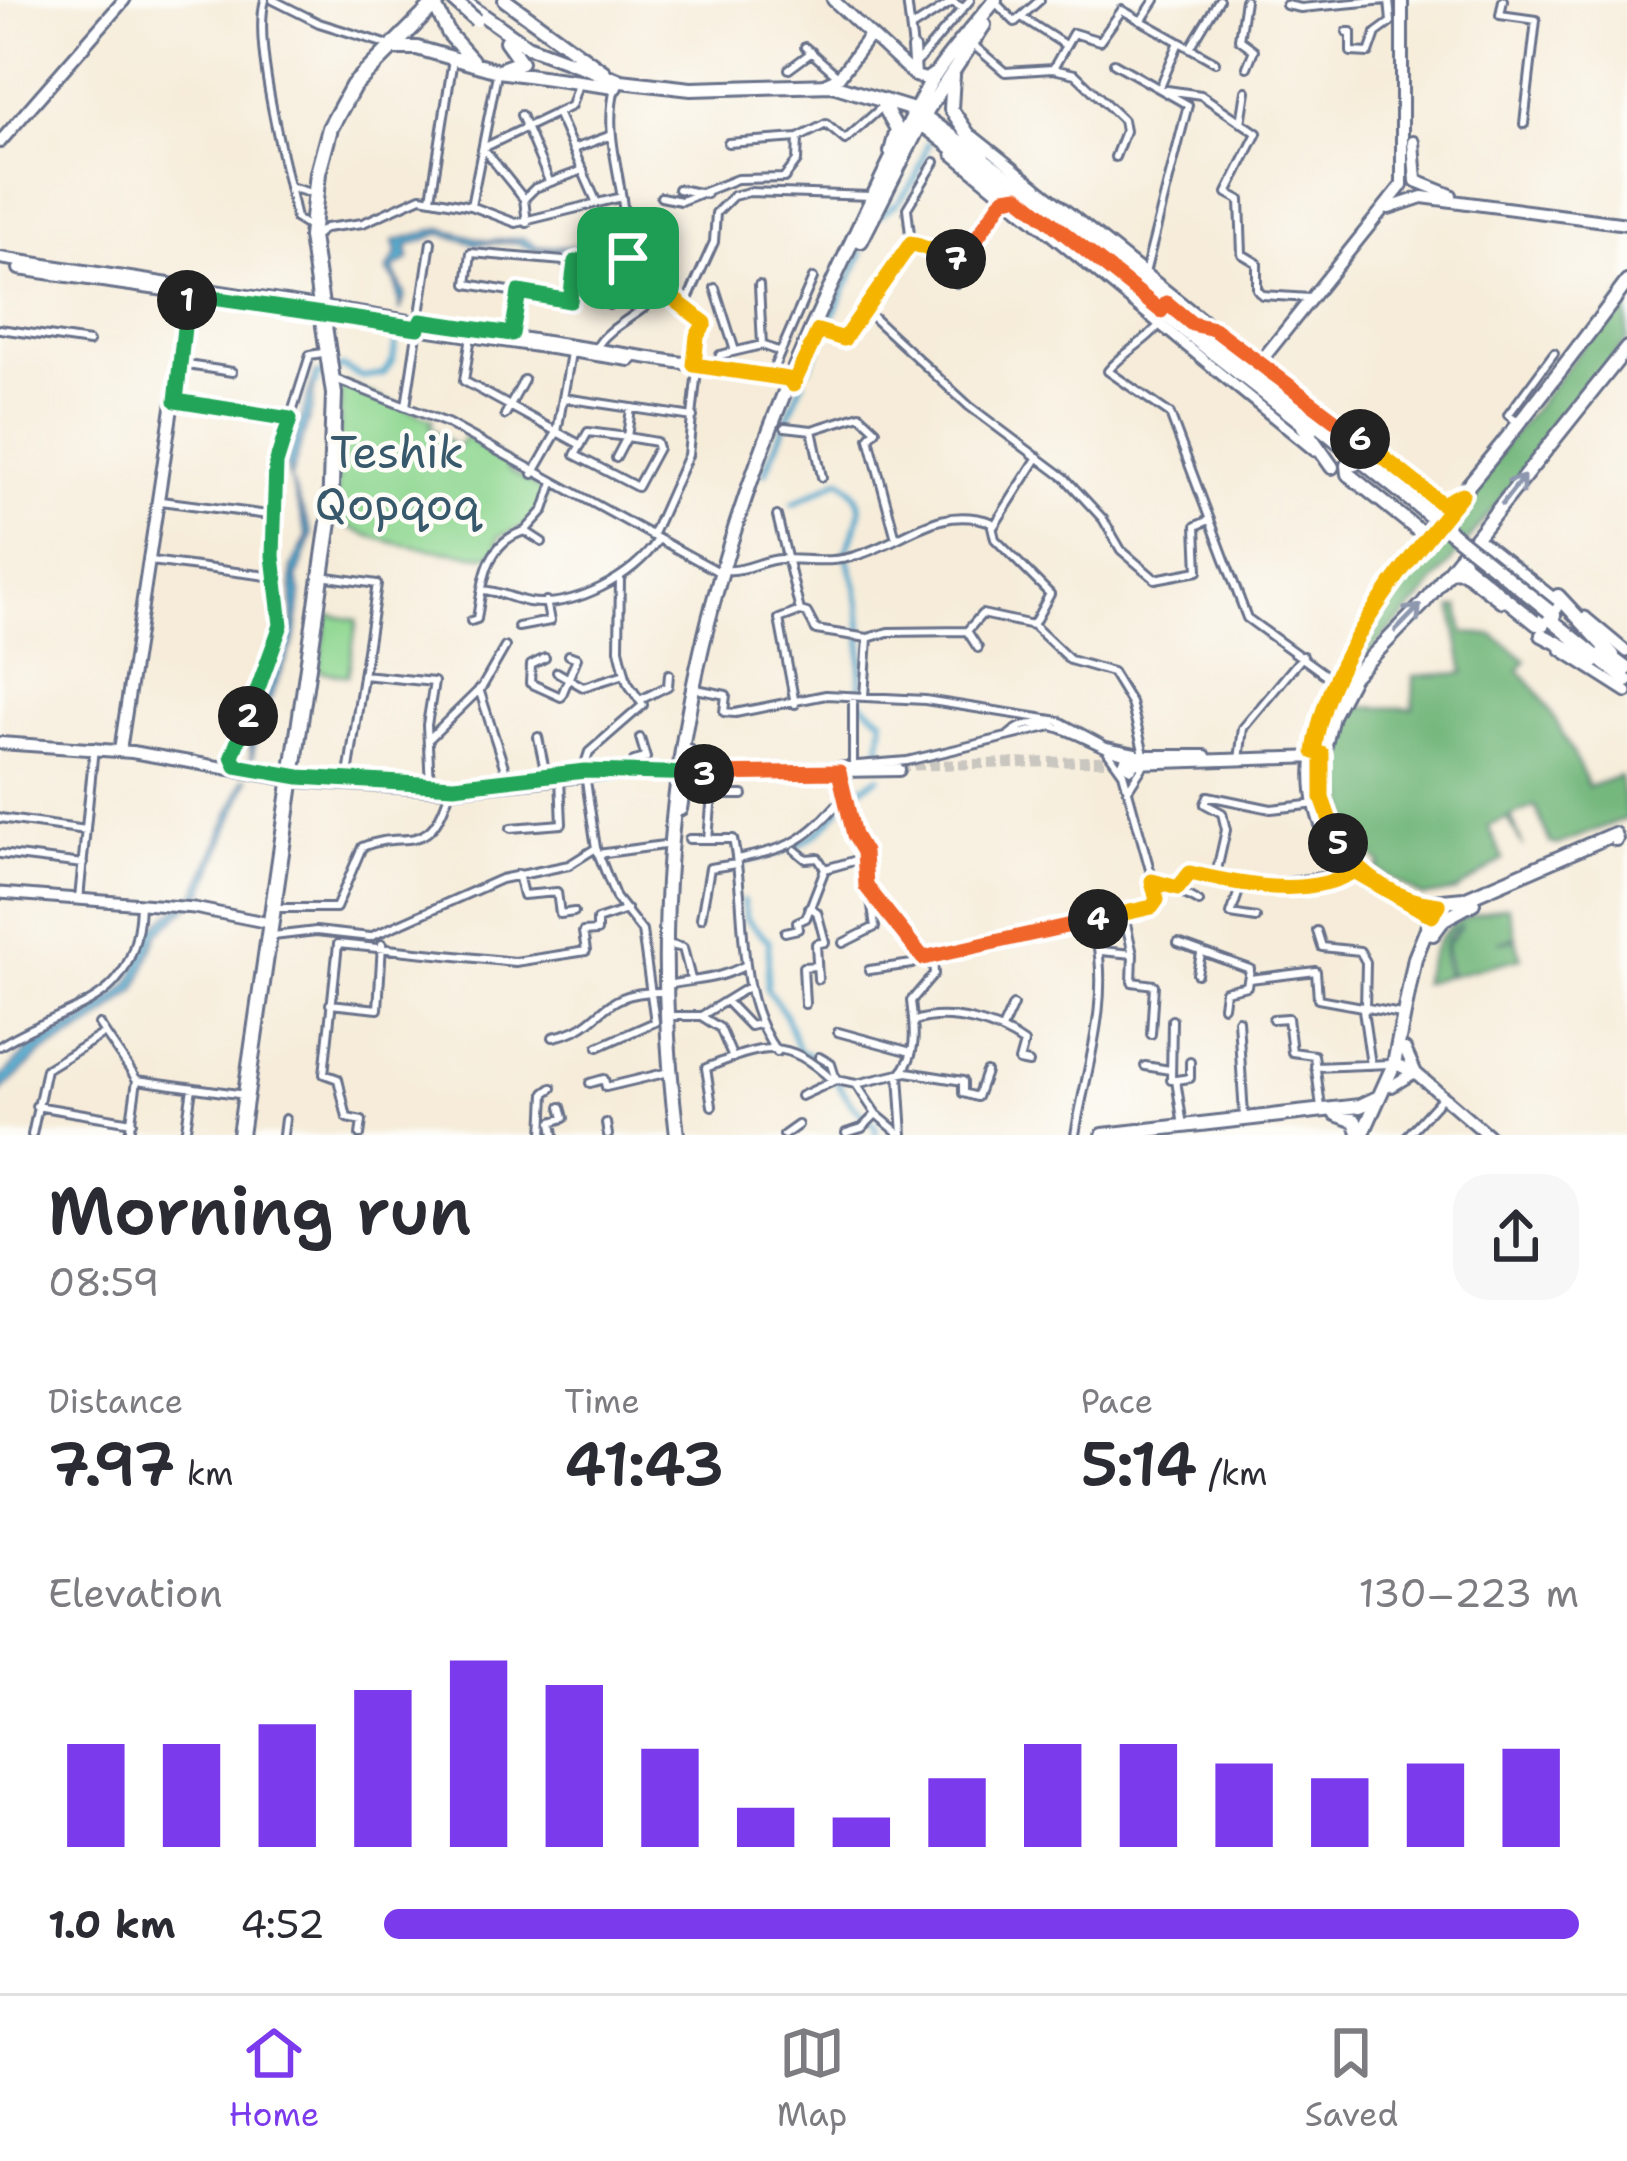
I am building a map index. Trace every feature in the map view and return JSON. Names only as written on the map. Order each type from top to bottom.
[{"type":"highway","points":[[308,231],[320,161],[333,122],[360,78],[434,2]]},
{"type":"highway","points":[[237,1135],[332,494],[328,372],[308,231],[308,192],[330,111],[361,64],[389,44]]},
{"type":"highway","points":[[289,778],[323,513],[328,372]]},
{"type":"highway","points":[[237,1135],[238,1094],[250,1040]]},
{"type":"main road","points":[[0,142],[124,0]]},
{"type":"main road","points":[[445,28],[453,0],[506,41],[577,80],[597,87],[618,84]]},
{"type":"main road","points":[[462,0],[478,18],[527,46],[618,84],[681,95],[812,91],[883,105],[923,122],[1298,421],[1357,462],[1627,681]]},
{"type":"main road","points":[[501,0],[542,32],[539,44],[527,46]]},
{"type":"main road","points":[[501,0],[618,84]]},
{"type":"main road","points":[[829,0],[924,94]]},
{"type":"main road","points":[[1267,371],[1268,358],[1371,229],[1393,205],[1420,192],[1405,0]]},
{"type":"main road","points":[[1405,0],[1404,194],[1507,205]]},
{"type":"main road","points":[[434,2],[445,28],[471,64]]},
{"type":"main road","points":[[872,196],[920,140],[924,94],[940,68],[999,2]]},
{"type":"main road","points":[[785,381],[818,331],[902,158],[999,2]]},
{"type":"main road","points":[[944,84],[946,72],[985,13]]},
{"type":"main road","points":[[445,28],[466,57],[498,69],[520,63],[506,41]]},
{"type":"main road","points":[[971,43],[951,81],[949,99],[958,122],[974,136],[984,158],[1013,195],[1139,274]]},
{"type":"main road","points":[[389,44],[471,64],[577,80],[681,88],[822,85],[859,91],[984,158]]},
{"type":"main road","points":[[822,85],[873,45]]},
{"type":"main road","points":[[873,45],[926,79],[940,68]]},
{"type":"main road","points":[[859,91],[847,71],[873,45]]},
{"type":"main road","points":[[898,61],[909,60],[913,49]]},
{"type":"main road","points":[[913,49],[915,71]]},
{"type":"main road","points":[[674,1088],[669,1072],[670,871],[707,644],[740,511],[785,381],[897,134],[883,105]]},
{"type":"main road","points":[[975,174],[993,176]]},
{"type":"main road","points":[[1252,359],[1264,357],[1402,185],[1416,181],[1447,194],[1627,221]]},
{"type":"main road","points":[[1129,260],[1163,312],[1214,329]]},
{"type":"main road","points":[[0,262],[512,334],[672,364]]},
{"type":"main road","points":[[1438,914],[1354,871],[1330,835],[1318,804],[1318,755],[1337,682],[1388,587],[1627,282]]},
{"type":"main road","points":[[122,750],[190,292]]},
{"type":"main road","points":[[420,324],[471,336],[785,381]]},
{"type":"main road","points":[[1192,324],[1357,462]]},
{"type":"main road","points":[[1199,341],[1208,361]]},
{"type":"main road","points":[[1438,914],[1381,884],[1330,835],[1318,755],[1339,699],[1447,574],[1627,348]]},
{"type":"main road","points":[[1252,359],[1439,502],[1448,504],[1462,494]]},
{"type":"main road","points":[[150,561],[180,364]]},
{"type":"main road","points":[[696,368],[746,375]]},
{"type":"main road","points":[[1322,415],[1330,436]]},
{"type":"main road","points":[[1298,421],[1332,467]]},
{"type":"main road","points":[[1357,462],[1359,451],[1366,450],[1437,507],[1437,525]]},
{"type":"main road","points":[[1357,462],[1347,466],[1348,474],[1419,531],[1437,525]]},
{"type":"main road","points":[[1461,555],[1464,566],[1537,624],[1544,624],[1556,602],[1510,561],[1479,542],[1471,543]]},
{"type":"main road","points":[[1558,596],[1585,631],[1627,668]]},
{"type":"main road","points":[[1547,613],[1627,668]]},
{"type":"main road","points":[[1542,634],[1627,681]]},
{"type":"main road","points":[[683,772],[707,644]]},
{"type":"main road","points":[[1355,648],[1358,658],[1371,657]]},
{"type":"main road","points":[[0,741],[122,750],[289,778],[347,783],[450,790],[585,773],[899,768],[633,771],[585,773],[546,775],[430,785],[347,783]]},
{"type":"main road","points":[[122,750],[241,767]]},
{"type":"main road","points":[[1137,759],[1318,755]]},
{"type":"main road","points":[[1363,1135],[1404,1064],[1405,1015],[1415,958],[1438,914],[1621,836]]},
{"type":"main road","points":[[669,909],[675,1134]]},
{"type":"main road","points":[[1146,1135],[1228,1131],[1378,1102],[1404,1064],[1423,955],[1438,914]]},
{"type":"main road","points":[[1404,1064],[1437,1103],[1484,1135]]},
{"type":"main road","points":[[1404,1064],[1484,1135]]},
{"type":"main road","points":[[1102,1135],[1329,1112],[1354,1121],[1363,1135]]},
{"type":"street","points":[[389,44],[319,23],[267,0],[262,35],[296,219],[308,231],[378,218],[415,198],[471,206],[527,223],[622,197]]},
{"type":"street","points":[[907,0],[913,49]]},
{"type":"street","points":[[915,71],[970,0]]},
{"type":"street","points":[[999,2],[1016,22],[1040,0]]},
{"type":"street","points":[[1142,21],[1155,0]]},
{"type":"street","points":[[1190,48],[1219,0]]},
{"type":"street","points":[[1245,0],[1239,39],[1254,49],[1247,67]]},
{"type":"street","points":[[1286,5],[1301,8],[1388,0],[1391,22],[1376,33],[1370,52],[1352,52],[1352,32],[1347,32]]},
{"type":"street","points":[[1503,0],[1500,14],[1536,20],[1524,124]]},
{"type":"street","points":[[911,28],[952,2],[964,8]]},
{"type":"street","points":[[1053,69],[1073,33],[1101,40],[1120,11],[1215,62]]},
{"type":"street","points":[[1023,18],[1066,46]]},
{"type":"street","points":[[1164,88],[1180,42]]},
{"type":"street","points":[[971,43],[1005,72],[1053,69],[1076,74],[1119,114],[1126,129],[1115,157]]},
{"type":"street","points":[[790,70],[808,50],[839,76]]},
{"type":"street","points":[[431,198],[453,58]]},
{"type":"street","points":[[1114,63],[1188,105],[1139,274],[1252,359]]},
{"type":"street","points":[[471,206],[498,69]]},
{"type":"street","points":[[483,148],[558,115],[573,103],[577,80]]},
{"type":"street","points":[[618,84],[609,136],[624,215],[657,223]]},
{"type":"street","points":[[1164,88],[1201,95],[1256,136],[1227,193],[1240,200],[1243,254],[1258,262],[1257,289],[1262,295],[1311,298]]},
{"type":"street","points":[[1241,123],[1246,92]]},
{"type":"street","points":[[728,142],[798,138],[827,124],[844,140],[883,105]]},
{"type":"street","points":[[521,115],[549,182]]},
{"type":"street","points":[[558,115],[596,201]]},
{"type":"street","points":[[923,122],[975,174],[1013,195],[961,261],[957,283]]},
{"type":"street","points":[[574,149],[609,136]]},
{"type":"street","points":[[974,136],[1129,260]]},
{"type":"street","points":[[661,197],[681,201],[737,179],[788,176],[797,159],[798,138]]},
{"type":"street","points":[[483,148],[524,199],[527,223]]},
{"type":"street","points":[[818,331],[844,339],[866,311],[911,243],[907,208],[935,162]]},
{"type":"street","points":[[524,199],[549,182],[583,170]]},
{"type":"street","points":[[290,187],[308,192]]},
{"type":"street","points":[[678,189],[706,194]]},
{"type":"street","points":[[685,306],[714,242],[716,213],[733,196],[749,191],[872,196]]},
{"type":"street","points":[[406,406],[431,242]]},
{"type":"street","points":[[911,243],[961,261]]},
{"type":"street","points":[[482,590],[546,601],[620,577],[645,560],[686,460],[697,336],[705,323],[662,292],[651,279],[645,255],[604,254],[575,262],[470,254],[468,285],[570,301],[575,262]]},
{"type":"street","points":[[609,305],[618,257]]},
{"type":"street","points":[[785,381],[780,352],[813,278]]},
{"type":"street","points":[[759,285],[762,345]]},
{"type":"street","points":[[615,290],[636,286]]},
{"type":"street","points":[[715,288],[735,352]]},
{"type":"street","points":[[512,334],[519,292]]},
{"type":"street","points":[[597,347],[604,334],[645,312],[662,292]]},
{"type":"street","points":[[866,311],[969,406],[1079,492],[1116,535],[1121,550],[1155,579],[1198,571],[1196,526],[1207,521]]},
{"type":"street","points":[[1337,682],[1247,618],[1170,414],[1108,371],[1122,355],[1138,350],[1163,312],[1208,361],[1415,533],[1418,549]]},
{"type":"street","points":[[0,328],[89,342]]},
{"type":"street","points":[[471,336],[464,381],[581,445]]},
{"type":"street","points":[[717,368],[720,356],[762,345],[780,352]]},
{"type":"street","points":[[533,474],[557,432],[572,348]]},
{"type":"street","points":[[1519,423],[1508,415],[1554,353]]},
{"type":"street","points":[[241,767],[281,616],[276,577],[276,464],[310,355],[328,372],[406,406],[723,571],[789,560],[846,559],[895,535],[962,513],[994,526]]},
{"type":"street","points":[[180,364],[232,372]]},
{"type":"street","points":[[505,415],[524,380]]},
{"type":"street","points":[[564,398],[693,417]]},
{"type":"street","points":[[176,401],[290,419]]},
{"type":"street","points":[[616,458],[627,437],[632,408]]},
{"type":"street","points":[[785,427],[812,430],[860,415],[870,422],[876,430],[868,438],[895,535]]},
{"type":"street","points":[[812,430],[822,477]]},
{"type":"street","points":[[588,433],[627,437],[657,445],[635,487],[576,456],[588,433]]},
{"type":"street","points":[[1033,625],[1049,594],[995,539],[994,526],[1038,457]]},
{"type":"street","points":[[471,621],[477,619],[489,559],[507,536],[525,531],[544,510],[553,483]]},
{"type":"street","points":[[161,501],[276,516]]},
{"type":"street","points":[[777,516],[800,611]]},
{"type":"street","points":[[1487,522],[1486,538],[1510,561],[1627,652]]},
{"type":"street","points":[[525,531],[542,542]]},
{"type":"street","points":[[150,561],[276,577]]},
{"type":"street","points":[[1447,574],[1460,571],[1627,692]]},
{"type":"street","points":[[321,576],[376,584],[347,783]]},
{"type":"street","points":[[598,1047],[656,1022],[642,931],[616,898],[597,851],[585,773],[589,752],[642,706],[625,674],[620,649],[620,577]]},
{"type":"street","points":[[518,627],[550,621],[546,601]]},
{"type":"street","points":[[795,704],[779,619],[800,611],[807,614],[814,629],[863,636],[967,632]]},
{"type":"street","points":[[967,632],[982,614],[1033,625],[1069,660],[1112,672],[1131,703],[1137,759],[1129,797]]},
{"type":"street","points":[[967,632],[978,648]]},
{"type":"street","points":[[853,762],[863,636]]},
{"type":"street","points":[[430,738],[479,689],[505,647]]},
{"type":"street","points":[[545,658],[531,665],[530,683],[558,697],[579,662],[569,655]]},
{"type":"street","points":[[1239,758],[1243,728],[1303,656]]},
{"type":"street","points":[[556,672],[583,687],[625,674]]},
{"type":"street","points":[[642,699],[668,686],[669,674]]},
{"type":"street","points":[[362,675],[434,682],[430,785]]},
{"type":"street","points":[[479,689],[508,779]]},
{"type":"street","points":[[701,690],[726,695],[724,712],[795,704],[826,695],[1059,721],[1137,759]]},
{"type":"street","points":[[821,768],[907,761],[1006,737],[1023,724],[1052,726],[1108,752],[1137,759]]},
{"type":"street","points":[[538,737],[546,775]]},
{"type":"street","points":[[633,771],[634,761],[646,758],[640,739]]},
{"type":"street","points":[[79,899],[93,747]]},
{"type":"street","points":[[869,970],[912,964],[921,957],[1155,905],[1120,765],[1108,752]]},
{"type":"street","points":[[683,772],[712,795],[743,795]]},
{"type":"street","points":[[839,772],[864,858],[875,929],[843,943]]},
{"type":"street","points":[[511,828],[562,824],[560,778]]},
{"type":"street","points":[[269,922],[335,908],[364,845],[421,837],[442,818],[450,790]]},
{"type":"street","points":[[708,839],[712,795]]},
{"type":"street","points":[[1215,879],[1226,830],[1222,813],[1205,804],[1208,796],[1265,808],[1318,804]]},
{"type":"street","points":[[701,918],[710,868],[792,846],[822,826],[845,801]]},
{"type":"street","points":[[0,818],[86,830]]},
{"type":"street","points":[[1330,835],[1322,845],[1332,878]]},
{"type":"street","points":[[689,839],[733,839],[746,989],[759,1024],[777,1052]]},
{"type":"street","points":[[370,937],[518,874],[569,865],[597,851],[664,845]]},
{"type":"street","points":[[795,850],[806,859],[818,858],[825,869]]},
{"type":"street","points":[[0,854],[83,864]]},
{"type":"street","points":[[825,869],[864,858]]},
{"type":"street","points":[[784,932],[798,929],[825,869]]},
{"type":"street","points":[[1174,888],[1190,873],[1241,885],[1280,886],[1354,871]]},
{"type":"street","points":[[518,874],[524,895],[557,892],[560,914],[574,913]]},
{"type":"street","points":[[1152,881],[1199,902]]},
{"type":"street","points":[[1241,885],[1231,914],[1256,918]]},
{"type":"street","points":[[866,886],[921,957]]},
{"type":"street","points":[[0,893],[194,908],[370,937],[385,946]]},
{"type":"street","points":[[0,1046],[45,1020],[91,1004],[111,989],[134,958],[140,904]]},
{"type":"street","points":[[809,908],[817,912],[825,942],[816,944],[818,979]]},
{"type":"street","points":[[360,1135],[362,1120],[347,1118],[338,1078],[324,1075],[336,947],[344,942],[514,962],[551,960],[586,951],[583,932],[597,931],[597,920],[627,910]]},
{"type":"street","points":[[1124,913],[1133,954],[1132,982],[1154,985],[1151,1034]]},
{"type":"street","points":[[1317,931],[1322,947],[1360,951],[1366,962],[1364,1010],[1371,1065]]},
{"type":"street","points":[[1197,974],[1203,936]]},
{"type":"street","points":[[1075,1135],[1094,1053],[1100,950],[1096,937]]},
{"type":"street","points":[[1178,944],[1250,969],[1247,986],[1225,991],[1223,1006]]},
{"type":"street","points":[[671,945],[683,948],[691,979]]},
{"type":"street","points":[[330,1004],[377,1009],[385,946]]},
{"type":"street","points":[[1100,950],[1133,954]]},
{"type":"street","points":[[902,1135],[898,1075],[911,1052],[915,1021],[911,1001],[934,974],[933,958]]},
{"type":"street","points":[[554,1037],[581,1030],[617,996],[668,988],[691,979],[708,983],[746,964]]},
{"type":"street","points":[[805,1004],[802,967],[818,966]]},
{"type":"street","points":[[1250,979],[1316,971],[1318,999],[1405,1015]]},
{"type":"street","points":[[673,1016],[700,1016],[746,989]]},
{"type":"street","points":[[727,1002],[750,1026],[759,1024]]},
{"type":"street","points":[[1002,1030],[1013,1005]]},
{"type":"street","points":[[915,1021],[933,1015],[1002,1030],[1024,1043],[1019,1060],[1029,1063]]},
{"type":"street","points":[[700,1016],[720,1028],[733,1058]]},
{"type":"street","points":[[1273,1019],[1288,1018],[1292,1052],[1314,1055],[1329,1112]]},
{"type":"street","points":[[1238,1020],[1244,1119]]},
{"type":"street","points":[[1172,1021],[1171,1080],[1190,1078],[1190,1062]]},
{"type":"street","points":[[99,1024],[137,1080],[130,1135]]},
{"type":"street","points":[[838,1032],[911,1052]]},
{"type":"street","points":[[32,1135],[46,1069],[105,1033]]},
{"type":"street","points":[[712,1106],[706,1068],[748,1051],[813,1059],[835,1080],[856,1084],[898,1075],[938,1078],[939,1073],[963,1081],[963,1093],[977,1097],[986,1072]]},
{"type":"street","points":[[819,1057],[831,1064],[835,1080]]},
{"type":"street","points":[[1315,1067],[1404,1064]]},
{"type":"street","points":[[1145,1066],[1170,1070]]},
{"type":"street","points":[[590,1083],[604,1079],[606,1087],[669,1072]]},
{"type":"street","points":[[137,1080],[238,1094]]},
{"type":"street","points":[[801,1096],[835,1080]]},
{"type":"street","points":[[1176,1080],[1184,1126]]},
{"type":"street","points":[[856,1084],[872,1117],[902,1135]]},
{"type":"street","points":[[185,1135],[192,1088]]},
{"type":"street","points":[[543,1135],[545,1093],[553,1088]]},
{"type":"street","points":[[1408,1135],[1437,1103]]},
{"type":"street","points":[[36,1106],[132,1122]]},
{"type":"street","points":[[554,1135],[552,1122],[564,1118],[561,1107]]},
{"type":"street","points":[[846,1133],[872,1117]]},
{"type":"street","points":[[283,1135],[285,1119]]},
{"type":"street","points":[[606,1123],[608,1135]]},
{"type":"street","points":[[784,1135],[799,1125]]},
{"type":"green space","points":[[1627,291],[1627,340],[1422,598],[1365,657],[1357,651],[1398,580]]},
{"type":"green space","name":"Teshik Qopqoq","points":[[345,383],[433,420],[430,427],[457,448],[465,437],[510,463],[507,469],[547,494],[540,511],[524,526],[499,536],[496,552],[484,556],[406,545],[348,527],[336,517],[341,386]]},
{"type":"green space","points":[[1459,607],[1464,633],[1493,635],[1526,660],[1519,671],[1548,708],[1588,787],[1620,776],[1627,818],[1557,845],[1550,843],[1535,806],[1511,816],[1523,847],[1508,818],[1488,826],[1503,860],[1456,891],[1423,897],[1377,869],[1381,864],[1355,830],[1345,793],[1346,707],[1413,708],[1414,676],[1464,673],[1452,608]]},
{"type":"green space","points":[[328,615],[357,620],[348,676],[319,671]]},
{"type":"green space","points":[[1508,906],[1516,936],[1498,942],[1516,939],[1521,958],[1450,976],[1446,945],[1462,925],[1446,940],[1444,954],[1447,976],[1422,983],[1434,948],[1450,927]]},
{"type":"water","points":[[631,227],[653,231],[652,236],[591,235],[580,249],[532,250],[517,242],[476,244],[441,233],[407,246],[409,259],[393,269],[405,295],[400,311],[396,282],[387,271],[397,253],[394,241],[440,228],[487,241],[523,238],[538,247],[577,246],[589,233]]},
{"type":"water","points":[[316,371],[312,408],[290,479],[286,465]]},
{"type":"water","points":[[290,480],[312,534],[297,578],[301,593],[295,639],[256,733],[252,762],[249,738],[293,624],[292,567],[307,537]]},
{"type":"water","points":[[244,778],[248,779],[203,894],[158,934],[137,989],[92,1026],[41,1054],[0,1093],[0,1079],[30,1048],[87,1019],[130,983],[152,929],[197,892]]},
{"type":"waterway","points":[[900,200],[916,178],[928,143]]},
{"type":"waterway","points":[[879,215],[896,204]]},
{"type":"waterway","points":[[850,279],[862,253]]},
{"type":"waterway","points":[[826,330],[848,282]]},
{"type":"waterway","points":[[316,383],[317,376],[342,367],[362,377],[383,374],[393,360],[398,324]]},
{"type":"waterway","points":[[809,367],[823,336]]},
{"type":"waterway","points":[[765,473],[803,381]]},
{"type":"waterway","points":[[793,504],[840,479],[858,498],[859,516],[845,554],[859,608],[859,701],[883,719],[879,756]]},
{"type":"waterway","points":[[848,796],[879,777]]},
{"type":"waterway","points":[[739,870],[744,861],[810,838],[840,807]]},
{"type":"waterway","points":[[743,901],[746,919],[769,941],[767,989],[785,1014],[799,1051],[824,1061]]},
{"type":"waterway","points":[[834,1077],[852,1105],[875,1125],[876,1135]]},
{"type":"tunnel","points":[[899,766],[1131,760]]},
{"type":"route","points":[[1018,196],[1161,311],[1167,303],[1192,324],[1214,329],[1439,502],[1448,504],[1462,494],[1388,587],[1327,705],[1314,752],[1322,754],[1322,798],[1339,845],[1358,868],[1389,890],[1413,902],[1439,905],[1432,916],[1385,894],[1354,871],[1340,878],[1270,887],[1190,873],[1178,888],[1152,881],[1157,900],[1152,907],[926,958],[916,954],[866,886],[864,852],[854,835],[839,772],[586,775],[585,771],[454,786],[277,775],[236,766],[231,757],[281,625],[273,556],[276,464],[290,419],[176,401],[188,294],[418,328],[421,321],[512,334],[519,292],[570,301],[575,262],[604,254],[628,258],[646,256],[653,283],[705,323],[697,336],[694,365],[788,379],[793,385],[818,331],[844,339],[911,243],[961,261],[1004,198],[1018,196]]}]
